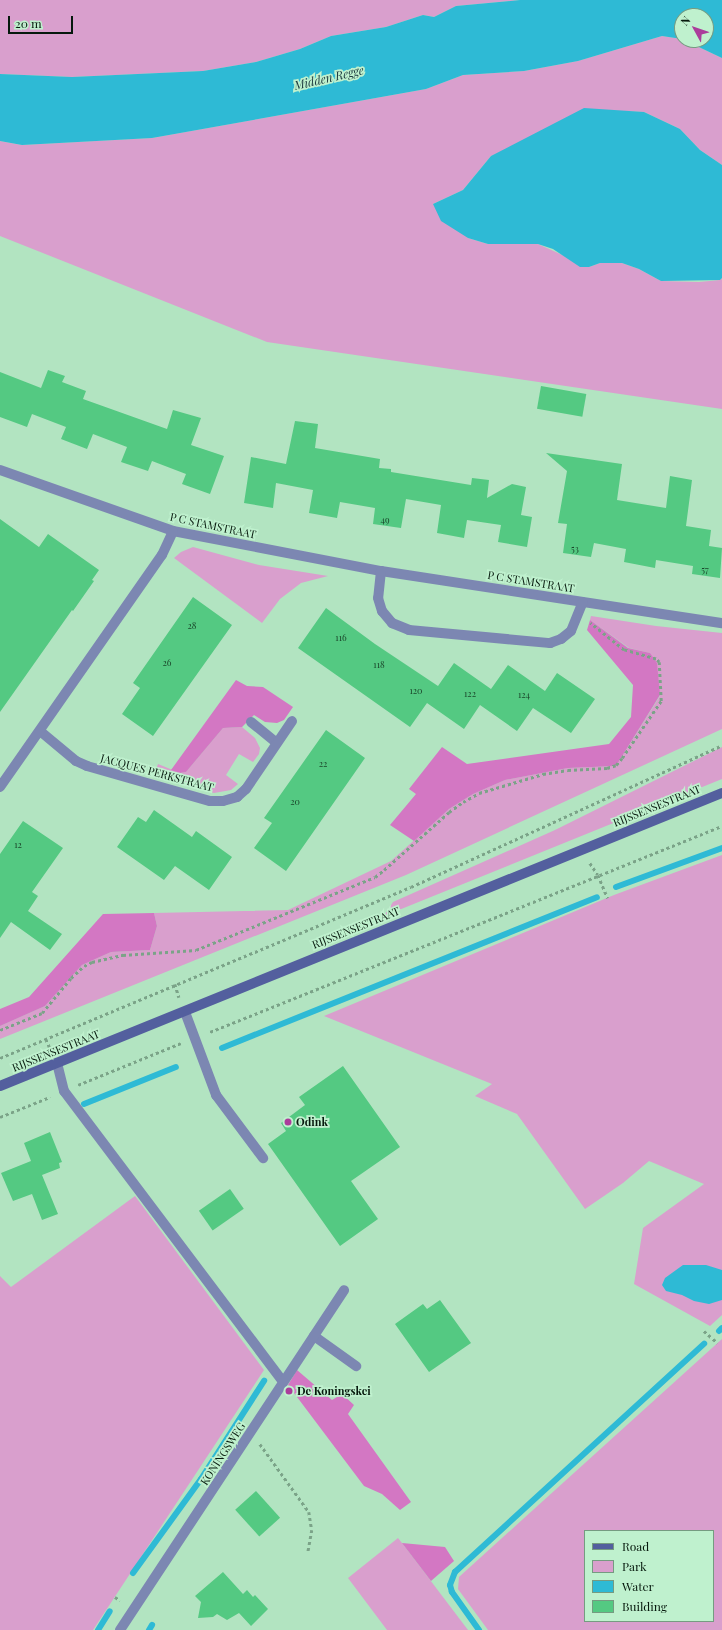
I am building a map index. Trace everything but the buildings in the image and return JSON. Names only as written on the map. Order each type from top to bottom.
[{"type":"main road","name":"RIJSSENSESTRAAT","points":[[0,1086],[722,793]]},
{"type":"street","name":"P C STAMSTRAAT","points":[[0,470],[173,531],[381,571],[722,622]]},
{"type":"street","points":[[0,787],[162,555],[173,531]]},
{"type":"street","name":"P C STAMSTRAAT","points":[[381,571],[378,598],[382,611],[392,623],[402,629],[550,643],[566,636],[578,616],[583,602]]},
{"type":"street","name":"JACQUES PERKSTRAAT","points":[[40,731],[76,761],[87,766],[217,801],[231,800],[242,793],[292,721]]},
{"type":"street","points":[[251,722],[276,743]]},
{"type":"street","points":[[184,1012],[216,1094],[263,1158]]},
{"type":"street","points":[[57,1063],[64,1091],[283,1382]]},
{"type":"street","name":"KONINGSWEG","points":[[120,1630],[344,1290]]},
{"type":"street","points":[[314,1336],[356,1366]]},
{"type":"path","points":[[0,1030],[42,1013],[71,978],[84,966],[92,962],[124,955],[196,950],[375,877],[449,812],[479,793],[543,774],[568,770],[608,768],[616,765],[661,701],[659,662],[656,659],[624,650],[594,626],[578,616]]},
{"type":"path","name":"RIJSSENSESTRAAT","points":[[0,1058],[426,881],[722,745]]},
{"type":"path","points":[[0,1117],[598,874],[722,826]]},
{"type":"path","points":[[581,850],[598,874],[608,898]]},
{"type":"path","points":[[704,1331],[718,1343]]},
{"type":"path","points":[[250,1434],[265,1449],[309,1512],[312,1530],[308,1553]]},
{"type":"green space","points":[[0,0],[520,0],[456,6],[434,17],[423,15],[386,27],[331,36],[300,49],[256,62],[203,71],[72,77],[0,74]]},
{"type":"green space","points":[[662,36],[674,38],[674,48],[701,48],[722,58],[722,165],[700,150],[680,129],[644,112],[620,111],[491,156],[463,190],[433,204],[468,238],[488,244],[538,244],[589,267],[600,263],[622,263],[639,269],[661,281],[699,282],[720,280],[722,278],[722,409],[267,342],[0,236],[0,141],[22,145],[152,138],[426,89],[463,75],[524,71],[578,61]]},
{"type":"green space","points":[[193,547],[259,565],[328,576],[301,583],[280,599],[262,623],[174,558],[181,552]]},
{"type":"green space","points":[[591,616],[656,626],[722,633],[722,729],[406,875],[0,1039],[0,1026],[45,1006],[82,965],[111,952],[150,950],[157,926],[154,913],[288,910],[391,861],[449,809],[473,794],[505,780],[568,768],[616,766],[660,696],[650,653],[629,648],[590,620]]},
{"type":"green space","points":[[242,727],[255,738],[260,748],[259,754],[253,762],[239,754],[226,775],[238,784],[231,790],[214,793],[154,776],[158,764],[180,773],[186,772],[223,728]]},
{"type":"green space","points":[[722,747],[722,779],[384,916],[393,902],[555,830]]},
{"type":"green space","points":[[722,855],[722,1315],[710,1326],[634,1284],[643,1228],[704,1184],[649,1161],[623,1183],[585,1209],[517,1114],[475,1096],[492,1084],[324,1016],[614,895]]},
{"type":"green space","points":[[135,1196],[264,1370],[93,1630],[0,1630],[0,1276],[11,1287]]},
{"type":"green space","points":[[722,1339],[722,1630],[488,1630],[458,1589],[459,1577]]},
{"type":"green space","points":[[398,1538],[468,1630],[387,1630],[348,1578]]},
{"type":"shaded area","points":[[590,620],[628,648],[650,653],[657,663],[660,695],[616,766],[568,768],[505,780],[473,794],[449,809],[414,841],[390,825],[416,794],[409,789],[442,747],[467,764],[609,744],[631,717],[633,685],[587,630]]},
{"type":"shaded area","points":[[236,680],[247,686],[263,687],[293,707],[284,720],[277,723],[265,722],[254,715],[242,727],[223,728],[186,772],[180,773],[171,770]]},
{"type":"shaded area","points":[[154,913],[157,926],[150,950],[111,952],[82,965],[45,1006],[0,1026],[0,1009],[29,997],[103,914]]},
{"type":"shaded area","points":[[297,1370],[332,1400],[342,1394],[354,1405],[348,1414],[411,1502],[400,1510],[382,1494],[364,1486],[288,1385]]},
{"type":"shaded area","points":[[402,1543],[445,1547],[454,1561],[431,1581]]},
{"type":"water","name":"Midden Regge","points":[[520,0],[722,0],[722,58],[701,48],[714,48],[714,8],[674,8],[674,38],[662,36],[578,61],[524,71],[463,75],[426,89],[152,138],[22,145],[0,141],[0,74],[72,77],[203,71],[256,62],[300,49],[331,36],[386,27],[423,15],[434,17],[456,6]]},
{"type":"water","points":[[584,108],[644,112],[680,129],[700,150],[722,165],[722,278],[720,280],[661,281],[639,269],[622,263],[600,263],[589,267],[580,267],[553,249],[538,244],[488,244],[468,238],[441,221],[433,204],[463,190],[491,156]]},
{"type":"water","points":[[683,1265],[706,1265],[722,1270],[722,1300],[709,1304],[694,1301],[682,1295],[666,1291],[662,1285],[665,1278]]},
{"type":"waterway","points":[[616,887],[722,848]]},
{"type":"waterway","points":[[222,1048],[597,897]]},
{"type":"waterway","points":[[84,1104],[176,1067]]},
{"type":"waterway","points":[[719,1331],[722,1328]]},
{"type":"waterway","points":[[479,1630],[452,1592],[450,1585],[455,1572],[704,1344]]},
{"type":"waterway","points":[[133,1573],[201,1479],[264,1381]]},
{"type":"waterway","points":[[98,1630],[110,1611]]},
{"type":"waterway","points":[[149,1630],[152,1625]]},
{"type":"place","name":"Odink","points":[[288,1122]]},
{"type":"place","name":"De Koningskei","points":[[289,1391]]}]
